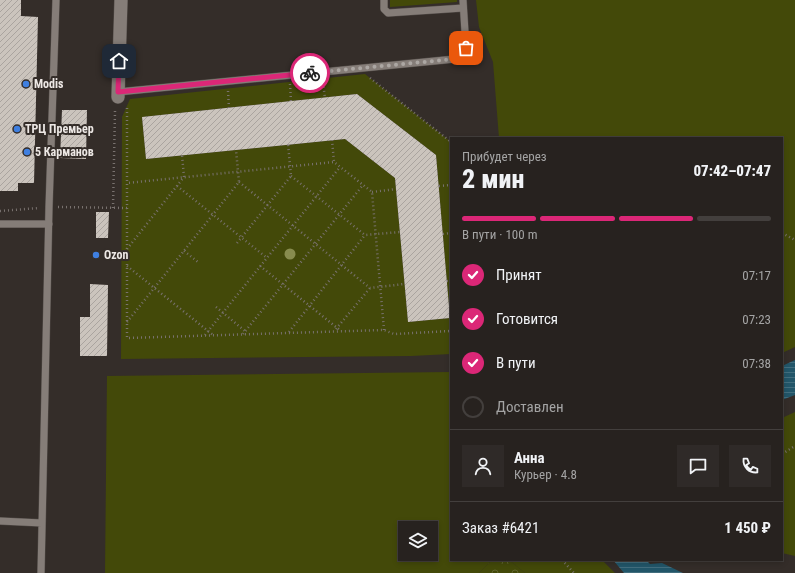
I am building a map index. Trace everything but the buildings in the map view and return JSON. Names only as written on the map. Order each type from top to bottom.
[{"type":"street","points":[[120,0],[120,100]]},
{"type":"lane","points":[[42,573],[49,224],[56,0]]},
{"type":"lane","points":[[120,100],[455,59],[463,56],[466,48],[463,4],[388,13],[384,9],[384,0]]},
{"type":"lane","points":[[0,224],[49,224]]},
{"type":"lane","points":[[0,521],[42,523]]},
{"type":"path","points":[[365,74],[450,141]]},
{"type":"path","points":[[323,78],[324,98]]},
{"type":"path","points":[[292,101],[290,82],[296,81]]},
{"type":"path","points":[[227,88],[229,108]]},
{"type":"path","points":[[114,208],[120,100]]},
{"type":"path","points":[[120,100],[127,183],[127,338],[334,331],[384,330],[394,334],[450,331]]},
{"type":"path","points":[[332,140],[334,162],[362,185],[372,192],[396,190]]},
{"type":"path","points":[[237,243],[291,176],[288,144]]},
{"type":"path","points":[[127,322],[239,182],[236,150]]},
{"type":"path","points":[[127,250],[184,177],[182,155]]},
{"type":"path","points":[[127,183],[334,162]]},
{"type":"path","points":[[204,336],[340,167]]},
{"type":"path","points":[[291,176],[365,235],[400,232]]},
{"type":"path","points":[[239,182],[370,288]]},
{"type":"path","points":[[243,334],[362,185]]},
{"type":"path","points":[[439,186],[450,185]]},
{"type":"path","points":[[178,186],[267,258]]},
{"type":"path","points":[[372,192],[384,330]]},
{"type":"path","points":[[0,211],[50,207],[127,208]]},
{"type":"path","points":[[443,234],[450,234]]},
{"type":"path","points":[[783,234],[795,240]]},
{"type":"path","points":[[288,333],[365,235]]},
{"type":"path","points":[[184,251],[198,262]]},
{"type":"path","points":[[127,266],[214,335]]},
{"type":"path","points":[[260,266],[341,331]]},
{"type":"path","points":[[334,331],[370,288],[404,284]]},
{"type":"path","points":[[216,307],[249,334]]},
{"type":"path","points":[[783,452],[795,446]]},
{"type":"path","points":[[563,561],[574,573]]},
{"type":"green space","points":[[390,0],[457,0],[457,2],[390,7]]},
{"type":"green space","points":[[476,0],[795,0],[795,347],[783,353],[783,137],[499,137],[493,62],[479,27]]},
{"type":"green space","points":[[365,74],[450,141],[450,318],[450,354],[411,356],[121,359],[122,117],[130,99]],"holes":[[[357,94],[436,155],[450,318],[408,322],[395,178],[345,139],[146,159],[142,117]]]},
{"type":"green space","points":[[450,372],[450,561],[491,561],[479,573],[105,573],[107,376]]},
{"type":"green space","points":[[795,412],[795,556],[783,553],[783,418]]},
{"type":"green space","points":[[491,561],[510,561],[525,573],[479,573]]},
{"type":"green space","points":[[510,561],[603,561],[615,573],[525,573]]},
{"type":"water","points":[[795,360],[795,395],[783,400],[783,366]]},
{"type":"water","points":[[614,561],[647,561],[650,564],[662,563],[683,573],[624,573]]},
{"type":"way so far","points":[[310,73],[455,59],[463,56],[466,48]]},
{"type":"place","name":"Modis","points":[[26,84]]},
{"type":"place","name":"ТРЦ Премьер","points":[[17,129]]},
{"type":"place","name":"5 Карманов","points":[[27,152]]},
{"type":"place","name":"Ozon","points":[[96,255]]},
{"type":"route","points":[[119,61],[118,92],[310,73]]}]
